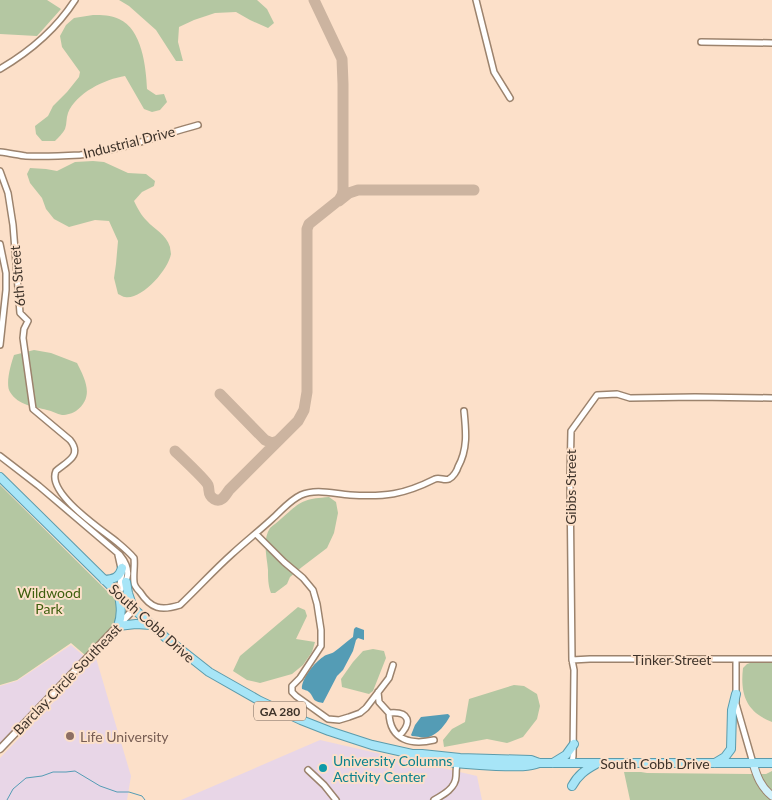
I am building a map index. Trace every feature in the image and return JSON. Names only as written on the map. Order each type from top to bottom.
[{"type":"main road","name":"South Cobb Drive","points":[[0,477],[134,609],[184,653],[209,672],[273,708],[336,734],[416,755],[422,754],[458,761],[468,765],[531,766],[539,763]]},
{"type":"main road","points":[[104,580],[119,576],[122,568]]},
{"type":"main road","points":[[126,582],[134,609]]},
{"type":"main road","points":[[118,593],[121,610],[118,626],[132,624],[151,625]]},
{"type":"main road","points":[[715,763],[725,757],[731,749],[732,710],[736,694]]},
{"type":"main road","points":[[554,763],[566,754],[574,744]]},
{"type":"main road","name":"South Cobb Drive","points":[[458,761],[772,763]]},
{"type":"main road","points":[[572,786],[581,773],[598,763]]},
{"type":"main road","points":[[753,763],[762,787],[772,796]]},
{"type":"street","points":[[0,69],[18,58],[32,46],[56,23],[75,0]]},
{"type":"street","points":[[476,0],[494,72],[510,98]]},
{"type":"street","points":[[701,42],[772,43]]},
{"type":"street","name":"Industrial Drive","points":[[0,152],[26,156],[96,153],[198,125]]},
{"type":"street","name":"6th Street","points":[[0,171],[8,192],[13,225],[20,313],[28,321],[24,329],[24,338],[33,409],[70,440],[74,446],[74,455],[54,473],[54,480],[60,491],[79,512],[118,542],[134,558],[134,583],[148,602],[153,606],[162,608],[170,608],[180,604],[230,555],[256,534]]},
{"type":"street","points":[[0,244],[6,274],[0,345]]},
{"type":"street","points":[[0,263],[1,250]]},
{"type":"street","name":"Gibbs Street","points":[[572,763],[574,744],[574,670],[572,660],[571,431],[597,395],[617,394],[630,398],[772,398]]},
{"type":"street","points":[[393,665],[388,678],[366,708],[360,713],[339,720],[333,720],[324,716],[292,692],[292,686],[300,678],[320,646],[321,630],[317,604],[313,590],[303,578],[256,534],[292,500],[306,493],[328,492],[380,496],[419,488],[438,478],[450,479],[462,460],[466,443],[464,411]]},
{"type":"street","points":[[2,456],[122,557],[128,574],[126,582],[118,593]]},
{"type":"street","points":[[117,553],[122,568],[118,593]]},
{"type":"street","name":"Barclay Circle Southeast","points":[[0,749],[134,609]]},
{"type":"street","points":[[736,659],[738,709],[753,763]]},
{"type":"street","name":"Tinker Street","points":[[572,660],[772,659]]},
{"type":"street","points":[[378,691],[379,702],[389,714],[392,728],[399,736],[409,742],[434,740]]},
{"type":"street","points":[[389,714],[399,714],[408,721],[404,731],[399,736]]},
{"type":"street","points":[[434,800],[451,789],[458,761]]},
{"type":"street","points":[[456,775],[468,765]]},
{"type":"street","points":[[308,770],[336,800]]},
{"type":"shaded area","points":[[71,645],[85,657],[0,743],[0,686],[17,681]]},
{"type":"shaded area","name":"Life University","points":[[96,658],[131,776],[127,800],[0,800],[0,758]]},
{"type":"shaded area","points":[[320,740],[477,776],[482,800],[181,800]]},
{"type":"green space","points":[[0,0],[47,0],[61,9],[37,36],[0,34]]},
{"type":"green space","points":[[119,0],[257,0],[267,9],[274,23],[268,28],[236,12],[215,13],[194,20],[179,27],[178,42],[183,61],[176,61],[156,30],[129,6]]},
{"type":"green space","points":[[93,15],[119,19],[133,31],[144,60],[147,89],[156,95],[164,94],[167,102],[160,110],[152,112],[144,109],[125,76],[109,80],[92,88],[77,99],[68,113],[65,129],[55,141],[42,141],[36,134],[35,126],[48,116],[53,106],[79,77],[80,72],[62,47],[60,36],[66,25],[74,18]]},
{"type":"green space","points":[[75,162],[104,162],[128,173],[146,174],[155,181],[154,186],[142,192],[134,201],[145,219],[166,239],[171,254],[165,268],[153,283],[132,297],[124,297],[118,294],[114,278],[118,241],[109,221],[95,220],[69,227],[54,219],[46,209],[42,198],[30,183],[27,174],[30,168],[57,171]]},
{"type":"green space","points":[[34,350],[51,353],[77,363],[83,375],[87,394],[82,406],[76,411],[60,415],[22,403],[10,392],[8,379],[14,355]]},
{"type":"green space","name":"Wildwood Park","points":[[0,485],[115,599],[117,618],[115,624],[85,655],[71,643],[17,680],[0,685]]},
{"type":"green space","points":[[329,497],[336,502],[338,513],[334,533],[327,548],[290,577],[287,584],[275,593],[271,593],[268,582],[266,549],[266,538],[270,528],[303,502]]},
{"type":"green space","points":[[298,607],[305,610],[307,616],[296,639],[315,642],[312,652],[303,665],[292,674],[260,683],[247,680],[233,671],[240,656]]},
{"type":"green space","points":[[373,649],[384,651],[386,658],[373,691],[369,694],[342,687],[341,679],[353,662],[363,651]]},
{"type":"green space","points":[[753,662],[772,662],[772,722],[756,713],[744,694],[743,668]]},
{"type":"green space","points":[[514,685],[524,686],[537,694],[540,706],[537,719],[523,737],[507,743],[487,739],[444,747],[443,740],[452,729],[465,722],[469,699]]},
{"type":"green space","points":[[772,771],[772,800],[630,800],[624,772],[766,774]]},
{"type":"water","points":[[356,627],[364,630],[364,640],[358,638],[356,640],[353,651],[323,703],[317,701],[309,692],[302,689],[306,676],[320,659],[334,652],[353,637]]},
{"type":"water","points":[[448,714],[450,716],[446,722],[432,736],[425,738],[411,735],[421,717]]},
{"type":"waterway","points":[[7,800],[13,789],[26,778],[42,776],[53,772],[75,771],[100,786],[117,792],[129,792],[142,796],[145,800]]},
{"type":"taxiway","points":[[175,451],[206,482],[212,497],[219,500],[298,421],[304,410],[307,392],[307,229],[309,224],[339,200],[343,190],[342,59],[314,0]]},
{"type":"taxiway","points":[[339,201],[349,193],[358,190],[474,190]]},
{"type":"taxiway","points":[[220,394],[265,440],[272,443],[278,441]]},
{"type":"place","name":"Life University","points":[[70,736]]},
{"type":"place","name":"University Columns Activity Center","points":[[323,768]]}]
